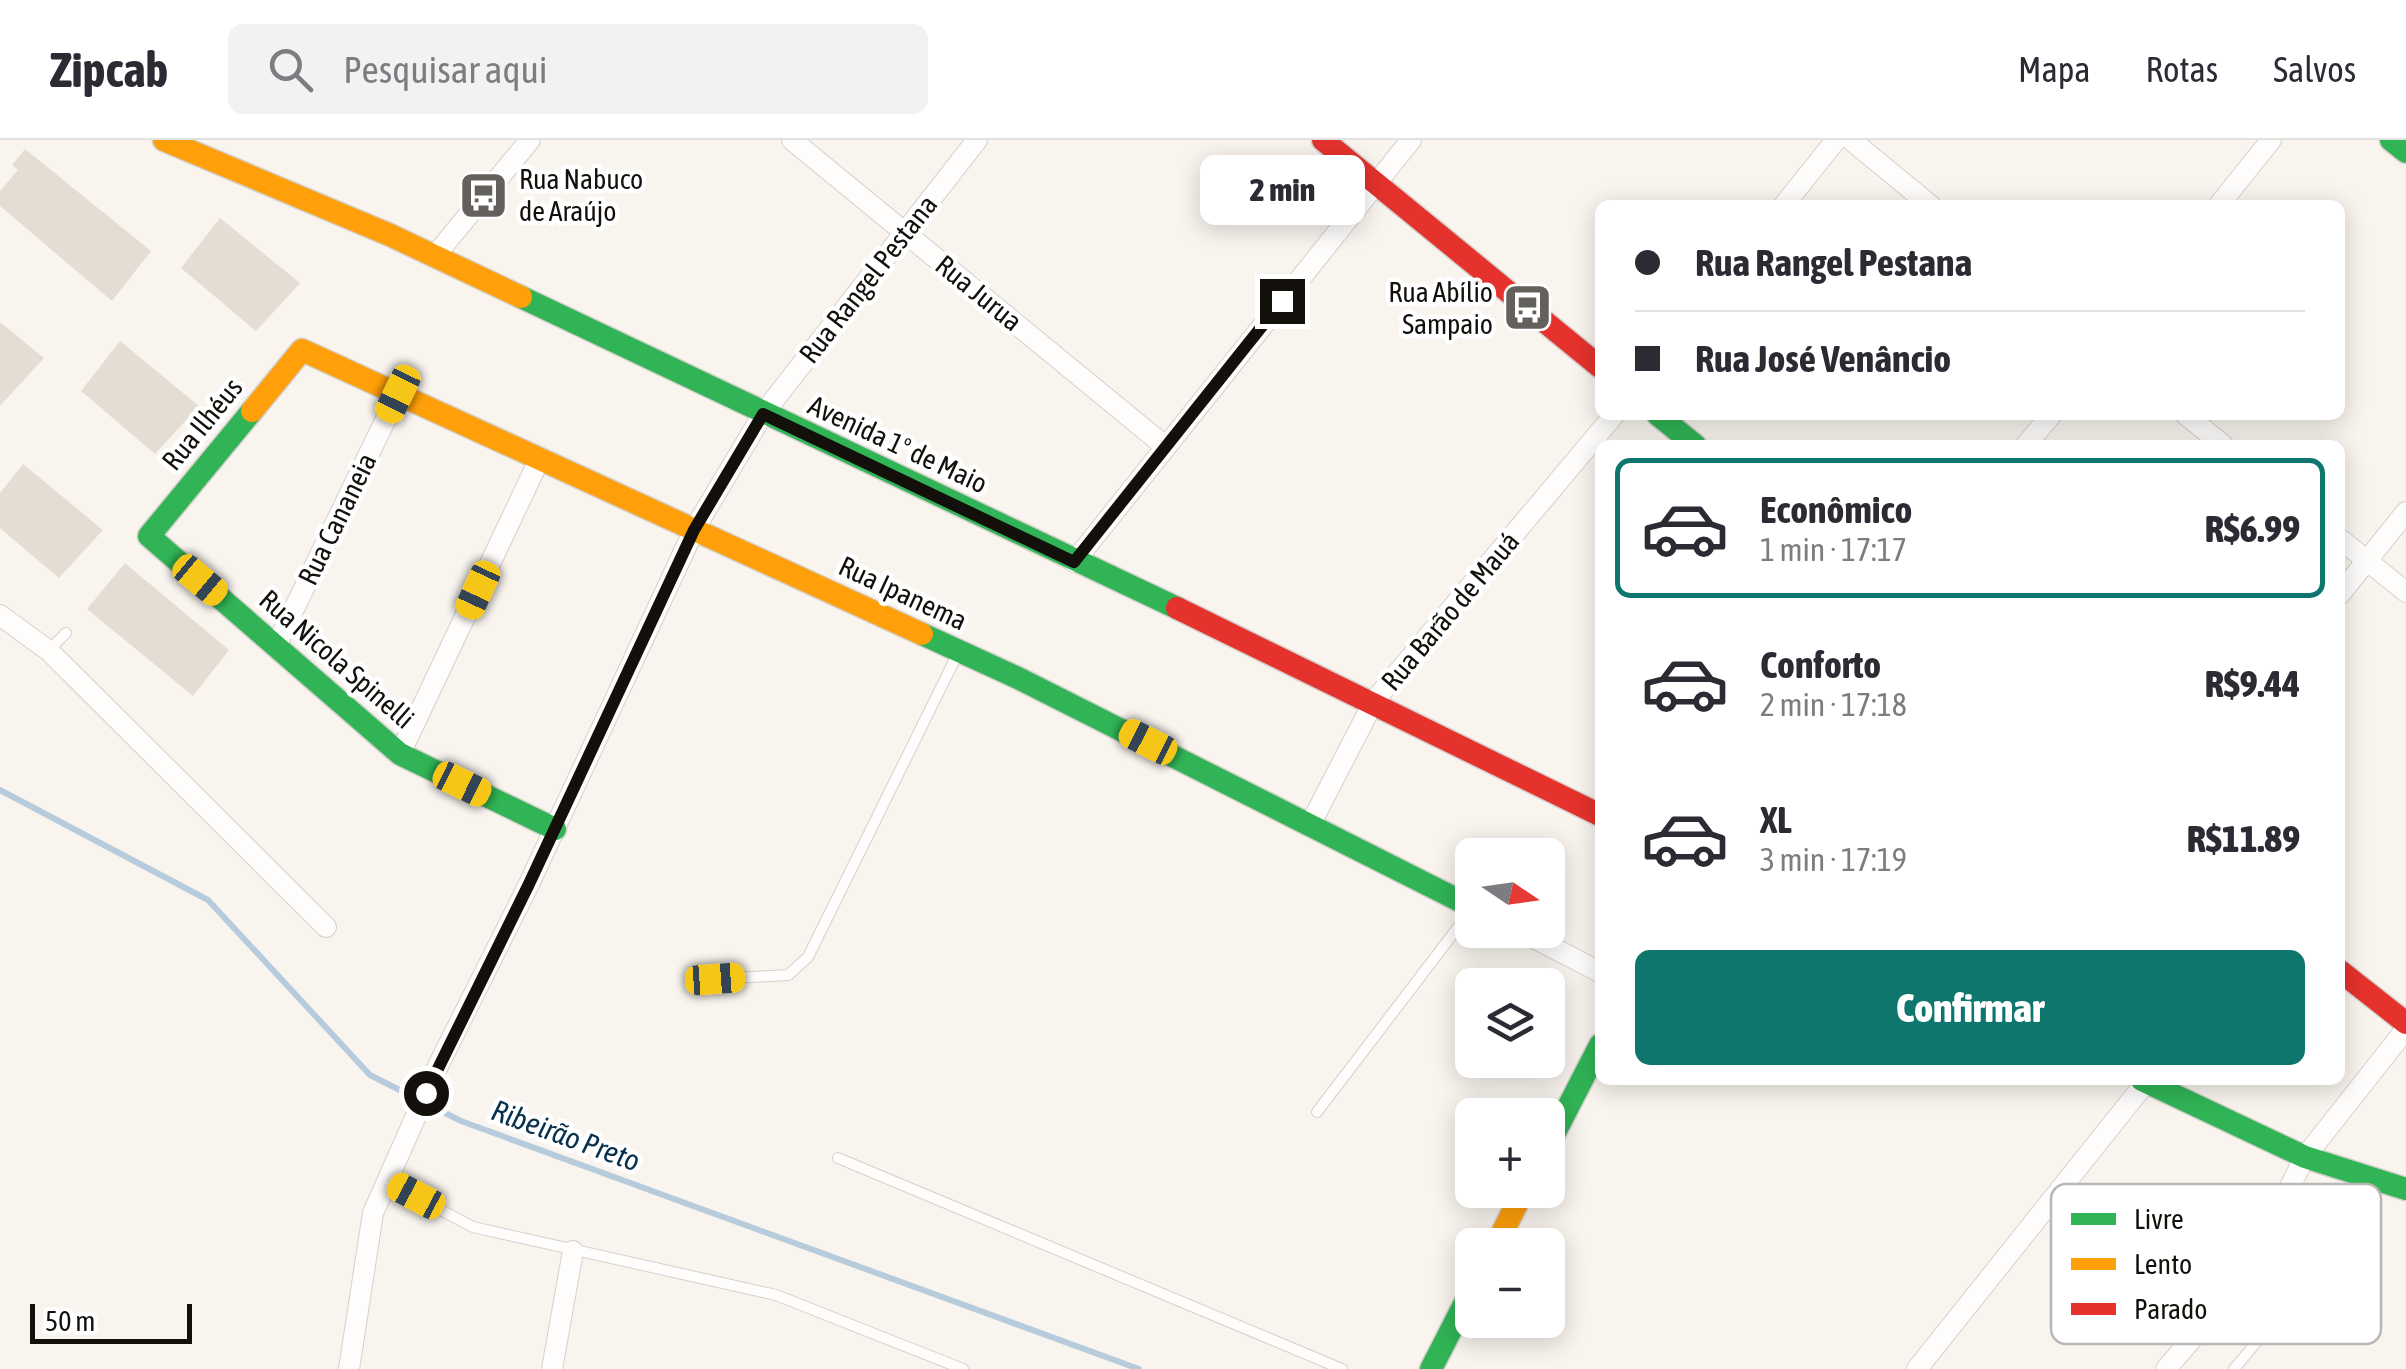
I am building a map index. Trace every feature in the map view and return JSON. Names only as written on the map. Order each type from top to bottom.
[{"type":"street","name":"Avenida 1º de Maio","points":[[164,140],[307,198],[434,257],[1374,702],[1595,812]]},
{"type":"street","points":[[434,257],[530,140]]},
{"type":"street","name":"Rua Jurua","points":[[792,140],[1166,447]]},
{"type":"street","name":"Rua Rangel Pestana","points":[[349,1369],[374,1213],[387,1181],[694,530],[763,414],[977,140]]},
{"type":"street","points":[[1323,140],[1595,363]]},
{"type":"street","points":[[1074,562],[1411,140]]},
{"type":"street","points":[[1788,200],[1836,140]]},
{"type":"street","points":[[1852,140],[1924,200]]},
{"type":"street","points":[[2223,200],[2271,140]]},
{"type":"street","points":[[2391,140],[2406,152]]},
{"type":"street","name":"Rua Ipanema","points":[[302,350],[958,652],[1311,823],[1455,898]]},
{"type":"street","name":"Rua Ilhéus","points":[[149,536],[302,350]]},
{"type":"street","name":"Rua Cananeia","points":[[271,651],[398,394]]},
{"type":"street","name":"Rua Barão de Mauá","points":[[1311,823],[1374,702],[1610,420]]},
{"type":"street","points":[[1664,420],[1689,440]]},
{"type":"street","points":[[2030,440],[2046,420]]},
{"type":"street","points":[[2192,420],[2218,440]]},
{"type":"street","points":[[400,754],[540,458]]},
{"type":"street","points":[[2345,588],[2406,512]]},
{"type":"street","name":"Rua Nicola Spinelli","points":[[149,536],[271,651],[400,754],[555,829]]},
{"type":"street","points":[[2345,543],[2406,592]]},
{"type":"street","points":[[0,616],[49,650],[326,927]]},
{"type":"street","points":[[1553,948],[1595,969]]},
{"type":"street","points":[[2291,1184],[2305,1157],[2406,1026],[2345,975]]},
{"type":"street","points":[[1565,1113],[1595,1055]]},
{"type":"street","points":[[2063,1184],[2141,1085]]},
{"type":"street","points":[[2152,1085],[2305,1157],[2406,1189]]},
{"type":"street","points":[[1917,1369],[2051,1199]]},
{"type":"street","points":[[552,1369],[573,1250]]},
{"type":"street","points":[[1431,1369],[1455,1323]]},
{"type":"street","points":[[2166,1369],[2188,1344]]},
{"type":"lane","points":[[49,650],[66,633]]},
{"type":"lane","points":[[715,979],[788,975],[808,957],[958,652]]},
{"type":"lane","points":[[1317,1112],[1455,929]]},
{"type":"lane","points":[[838,1158],[1342,1369]]},
{"type":"lane","points":[[2363,1184],[2366,1178]]},
{"type":"lane","points":[[387,1181],[472,1227],[776,1295],[962,1369]]},
{"type":"lane","points":[[2234,1369],[2256,1344]]},
{"type":"building","points":[[25,149],[151,251],[112,301],[0,206],[0,191],[18,170],[12,165]]},
{"type":"building","points":[[220,218],[300,283],[256,331],[181,268]]},
{"type":"building","points":[[0,322],[44,358],[0,406]]},
{"type":"building","points":[[120,341],[199,406],[155,454],[81,391]]},
{"type":"building","points":[[23,464],[103,530],[59,578],[0,528],[0,493]]},
{"type":"building","points":[[125,563],[229,650],[193,696],[87,609]]},
{"type":"waterway","name":"Ribeirão Preto","points":[[0,790],[208,900],[370,1075],[461,1121],[1139,1369]]},
{"type":"traffic: fast","points":[[2391,140],[2406,152]]},
{"type":"traffic: fast","points":[[521,297],[1177,608]]},
{"type":"traffic: fast","points":[[252,411],[149,536],[400,754],[555,829]]},
{"type":"traffic: fast","points":[[1664,420],[1689,440]]},
{"type":"traffic: fast","points":[[922,634],[1018,678],[1455,898]]},
{"type":"traffic: fast","points":[[1565,1113],[1595,1055]]},
{"type":"traffic: fast","points":[[2153,1085],[2305,1157],[2406,1189]]},
{"type":"traffic: fast","points":[[1431,1369],[1455,1322]]},
{"type":"traffic: slow","points":[[164,140],[390,235],[521,297]]},
{"type":"traffic: slow","points":[[252,411],[302,350],[922,634]]},
{"type":"traffic: slow","points":[[1505,1228],[1515,1208]]},
{"type":"traffic: jam","points":[[1323,140],[1595,363]]},
{"type":"traffic: jam","points":[[1177,608],[1595,813]]},
{"type":"traffic: jam","points":[[2345,975],[2406,1023]]},
{"type":"place","name":"Rua Nabuco de Araújo","points":[[484,195]]},
{"type":"place","name":"Rua Abílio Sampaio","points":[[1528,308]]},
{"type":"route","points":[[426,1093],[529,884],[694,530],[763,414],[1074,562],[1282,301]]}]
